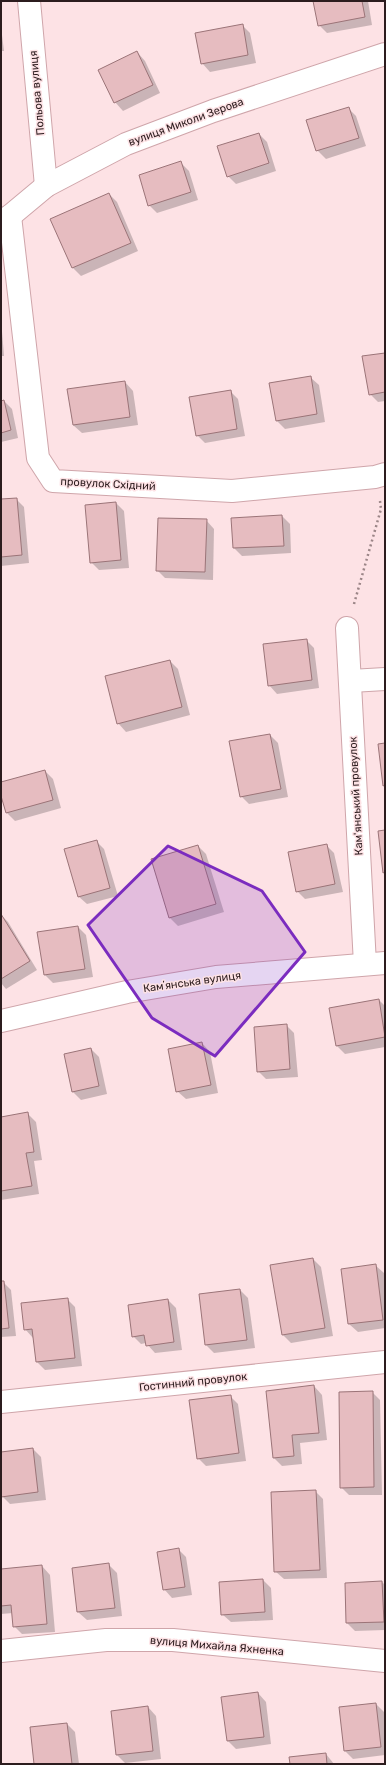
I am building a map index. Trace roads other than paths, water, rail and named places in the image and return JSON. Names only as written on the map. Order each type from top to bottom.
[{"type":"street","name":"Польова вулиця","points":[[29,1],[46,186]]},
{"type":"street","name":"вулиця Миколи Зерова","points":[[5,218],[46,186],[126,144],[213,111],[385,54]]},
{"type":"street","name":"провулок Східний","points":[[5,218],[38,458],[53,481],[232,491],[380,475]]},
{"type":"street","name":"Кам'янський провулок","points":[[347,628],[350,681],[375,963]]},
{"type":"street","points":[[350,681],[385,680]]},
{"type":"street","name":"Камʼянська вулиця","points":[[1,1021],[127,992],[216,977],[375,963]]},
{"type":"street","name":"Гостинний провулок","points":[[1,1402],[385,1362]]},
{"type":"street","name":"вулиця Михайла Яхненка","points":[[1,1651],[106,1640],[173,1640],[385,1661]]}]
